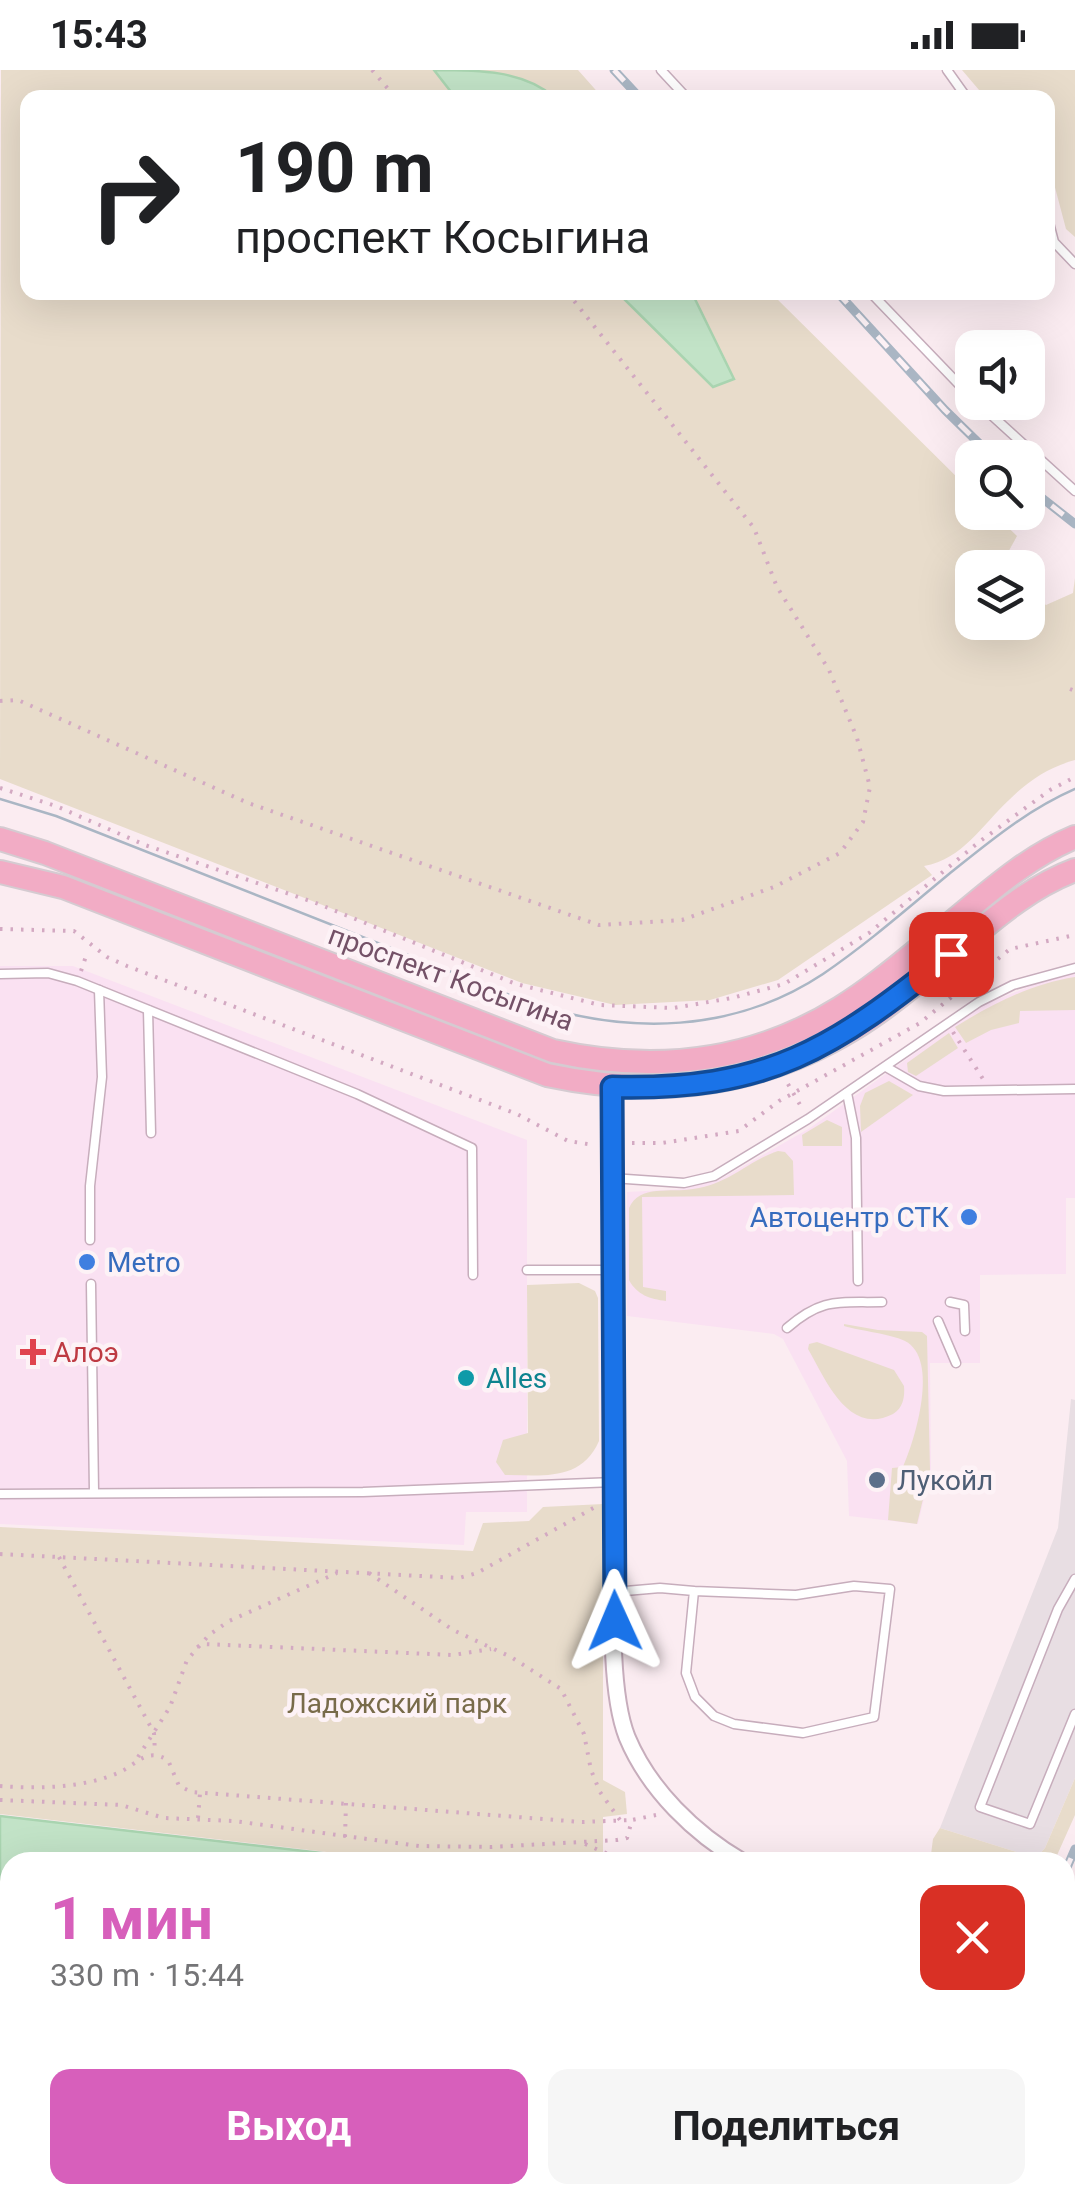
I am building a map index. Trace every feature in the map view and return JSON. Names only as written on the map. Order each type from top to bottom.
[{"type":"main road","name":"проспект Косыгина","points":[[0,839],[63,860],[517,1039],[590,1059],[665,1063],[740,1052],[810,1026],[874,985],[1028,862],[1075,836]]},
{"type":"main road","name":"проспект Косыгина","points":[[0,872],[63,887],[508,1062],[612,1087],[666,1088],[720,1082],[784,1064],[821,1048],[889,1004],[1025,895],[1075,870]]},
{"type":"street","points":[[612,1087],[614,1592],[620,1713],[640,1761],[675,1808],[700,1835],[727,1852]]},
{"type":"lane","points":[[661,70],[680,90]]},
{"type":"lane","points":[[1055,243],[1075,264]]},
{"type":"lane","points":[[878,300],[955,379]]},
{"type":"lane","points":[[997,420],[1075,491]]},
{"type":"lane","points":[[612,1178],[684,1182],[714,1176],[808,1119],[979,1002],[1013,986],[1075,968]]},
{"type":"lane","points":[[0,974],[48,973],[100,990],[358,1094],[472,1148],[473,1276]]},
{"type":"lane","points":[[90,1240],[90,1186],[102,1077],[100,990]]},
{"type":"lane","points":[[148,1010],[151,1133]]},
{"type":"lane","points":[[886,1067],[920,1086],[944,1091],[1075,1088]]},
{"type":"lane","points":[[847,1093],[856,1138],[858,1281]]},
{"type":"lane","points":[[527,1270],[613,1270]]},
{"type":"lane","points":[[91,1284],[94,1492]]},
{"type":"lane","points":[[786,1328],[809,1309],[824,1304],[882,1302]]},
{"type":"lane","points":[[950,1302],[964,1306],[964,1331]]},
{"type":"lane","points":[[938,1322],[956,1363]]},
{"type":"lane","points":[[0,1494],[614,1489]]},
{"type":"lane","points":[[1075,1579],[1058,1609],[980,1806],[1030,1824],[1075,1714]]},
{"type":"lane","points":[[614,1592],[660,1588],[796,1595],[854,1586],[890,1589],[874,1717],[804,1733],[734,1724],[714,1716],[695,1697],[686,1673],[694,1590]]},
{"type":"path","points":[[372,70],[389,90]]},
{"type":"path","points":[[0,701],[18,700],[248,803],[599,925],[682,920],[774,888],[840,853],[862,822],[870,787],[829,670],[777,587],[754,528],[573,300]]},
{"type":"path","points":[[0,788],[56,806],[146,845],[316,903],[516,984],[600,1005],[673,1008],[784,984],[870,934],[979,842],[1050,790],[1075,777]]},
{"type":"path","points":[[0,930],[74,931],[107,957],[128,966],[517,1114],[568,1141],[594,1145]]},
{"type":"path","points":[[948,1023],[990,1090]]},
{"type":"path","points":[[788,1084],[808,1119]]},
{"type":"path","points":[[0,1554],[469,1576],[614,1489]]},
{"type":"path","points":[[59,1557],[154,1732],[154,1754]]},
{"type":"path","points":[[136,1760],[170,1708],[183,1667],[198,1647],[228,1621],[341,1571]]},
{"type":"path","points":[[369,1573],[453,1630],[511,1657],[561,1689],[584,1734],[590,1770],[620,1820]]},
{"type":"path","points":[[198,1647],[204,1644],[453,1655],[492,1649]]},
{"type":"path","points":[[0,1786],[41,1788],[113,1774],[154,1754],[168,1760],[183,1791],[200,1793],[582,1822],[646,1819],[675,1808]]},
{"type":"path","points":[[41,1788],[49,1801]]},
{"type":"path","points":[[198,1820],[200,1793]]},
{"type":"path","points":[[0,1800],[121,1806],[164,1818],[234,1821],[419,1846],[626,1838],[632,1820]]},
{"type":"path","points":[[345,1838],[346,1804]]},
{"type":"path","points":[[581,1842],[604,1852]]},
{"type":"shaded area","points":[[434,70],[483,71],[528,81],[545,90],[450,90]]},
{"type":"shaded area","points":[[625,300],[695,300],[734,379],[713,387]]},
{"type":"shaded area","points":[[0,966],[73,966],[527,1140],[527,1512],[466,1512],[464,1545],[0,1524]]},
{"type":"shaded area","points":[[1075,974],[1075,1198],[1066,1198],[1066,1274],[980,1275],[980,1363],[930,1363],[931,1469],[918,1524],[849,1516],[847,1461],[783,1339],[774,1334],[627,1316],[627,1192],[683,1189],[721,1179],[810,1128],[981,1006],[1053,977]]},
{"type":"shaded area","points":[[1071,1399],[1075,1400],[1075,1778],[1045,1848],[1041,1852],[1017,1852],[940,1828],[1058,1528]]},
{"type":"shaded area","points":[[0,1816],[313,1852],[0,1852]]},
{"type":"green space","points":[[1,70],[578,70],[596,90],[20,90],[20,300],[778,300],[955,475],[955,530],[1011,530],[1017,536],[1009,550],[955,550],[955,640],[1045,640],[1045,604],[1073,593],[1075,578],[1075,760],[1031,781],[961,849],[924,866],[932,875],[778,980],[710,1000],[615,1005],[522,983],[0,779]]},
{"type":"green space","points":[[962,70],[1075,70],[1075,237],[1066,229],[1055,187],[1055,90],[979,90]]},
{"type":"green space","points":[[1075,977],[1075,1010],[1020,1011],[1019,1023],[991,1030],[966,1043],[955,1027],[1012,996]]},
{"type":"green space","points":[[949,1033],[958,1048],[916,1076],[908,1072],[907,1063]]},
{"type":"green space","points":[[889,1081],[913,1095],[861,1132],[860,1106],[865,1093]]},
{"type":"green space","points":[[827,1120],[842,1127],[842,1146],[803,1146],[802,1135]]},
{"type":"green space","points":[[778,1151],[785,1152],[793,1161],[794,1195],[642,1197],[643,1287],[666,1291],[666,1301],[636,1289],[629,1280],[629,1208],[634,1200],[648,1192],[706,1186]]},
{"type":"green space","points":[[579,1283],[595,1291],[598,1298],[599,1441],[582,1464],[571,1470],[546,1475],[505,1475],[496,1462],[503,1440],[528,1433],[527,1285]]},
{"type":"green space","points":[[844,1324],[922,1332],[927,1336],[930,1470],[917,1524],[888,1520],[892,1468],[903,1467],[918,1420],[921,1364],[915,1350],[905,1341]]},
{"type":"green space","points":[[817,1342],[894,1370],[904,1386],[899,1409],[877,1419],[863,1418],[851,1411],[830,1388],[808,1349],[809,1344]]},
{"type":"green space","name":"Ладожский парк","points":[[603,1504],[603,1780],[625,1792],[627,1814],[603,1817],[603,1852],[327,1852],[0,1814],[0,1527],[473,1551],[483,1523],[529,1521],[543,1507]]},
{"type":"green space","points":[[1075,1778],[1075,1815],[1058,1852],[1041,1852]]},
{"type":"green space","points":[[940,1828],[1017,1852],[931,1852]]},
{"type":"tram line","points":[[0,799],[56,816],[530,1003],[605,1020],[680,1023],[754,1008],[823,974],[1009,827],[1075,789]]},
{"type":"railway","points":[[614,70],[633,90]]},
{"type":"railway","points":[[844,300],[976,440]]},
{"type":"railway","points":[[1045,500],[1075,524]]},
{"type":"place","name":"Автоцентр СТК","points":[[969,1217]]},
{"type":"place","name":"Metro","points":[[87,1262]]},
{"type":"place","name":"Алоэ","points":[[33,1352]]},
{"type":"place","name":"Alles","points":[[466,1378]]},
{"type":"place","name":"Лукойл","points":[[877,1480]]},
{"type":"route","points":[[615,1621],[612,1087],[706,1084],[784,1064],[856,1028],[951,954]]}]
